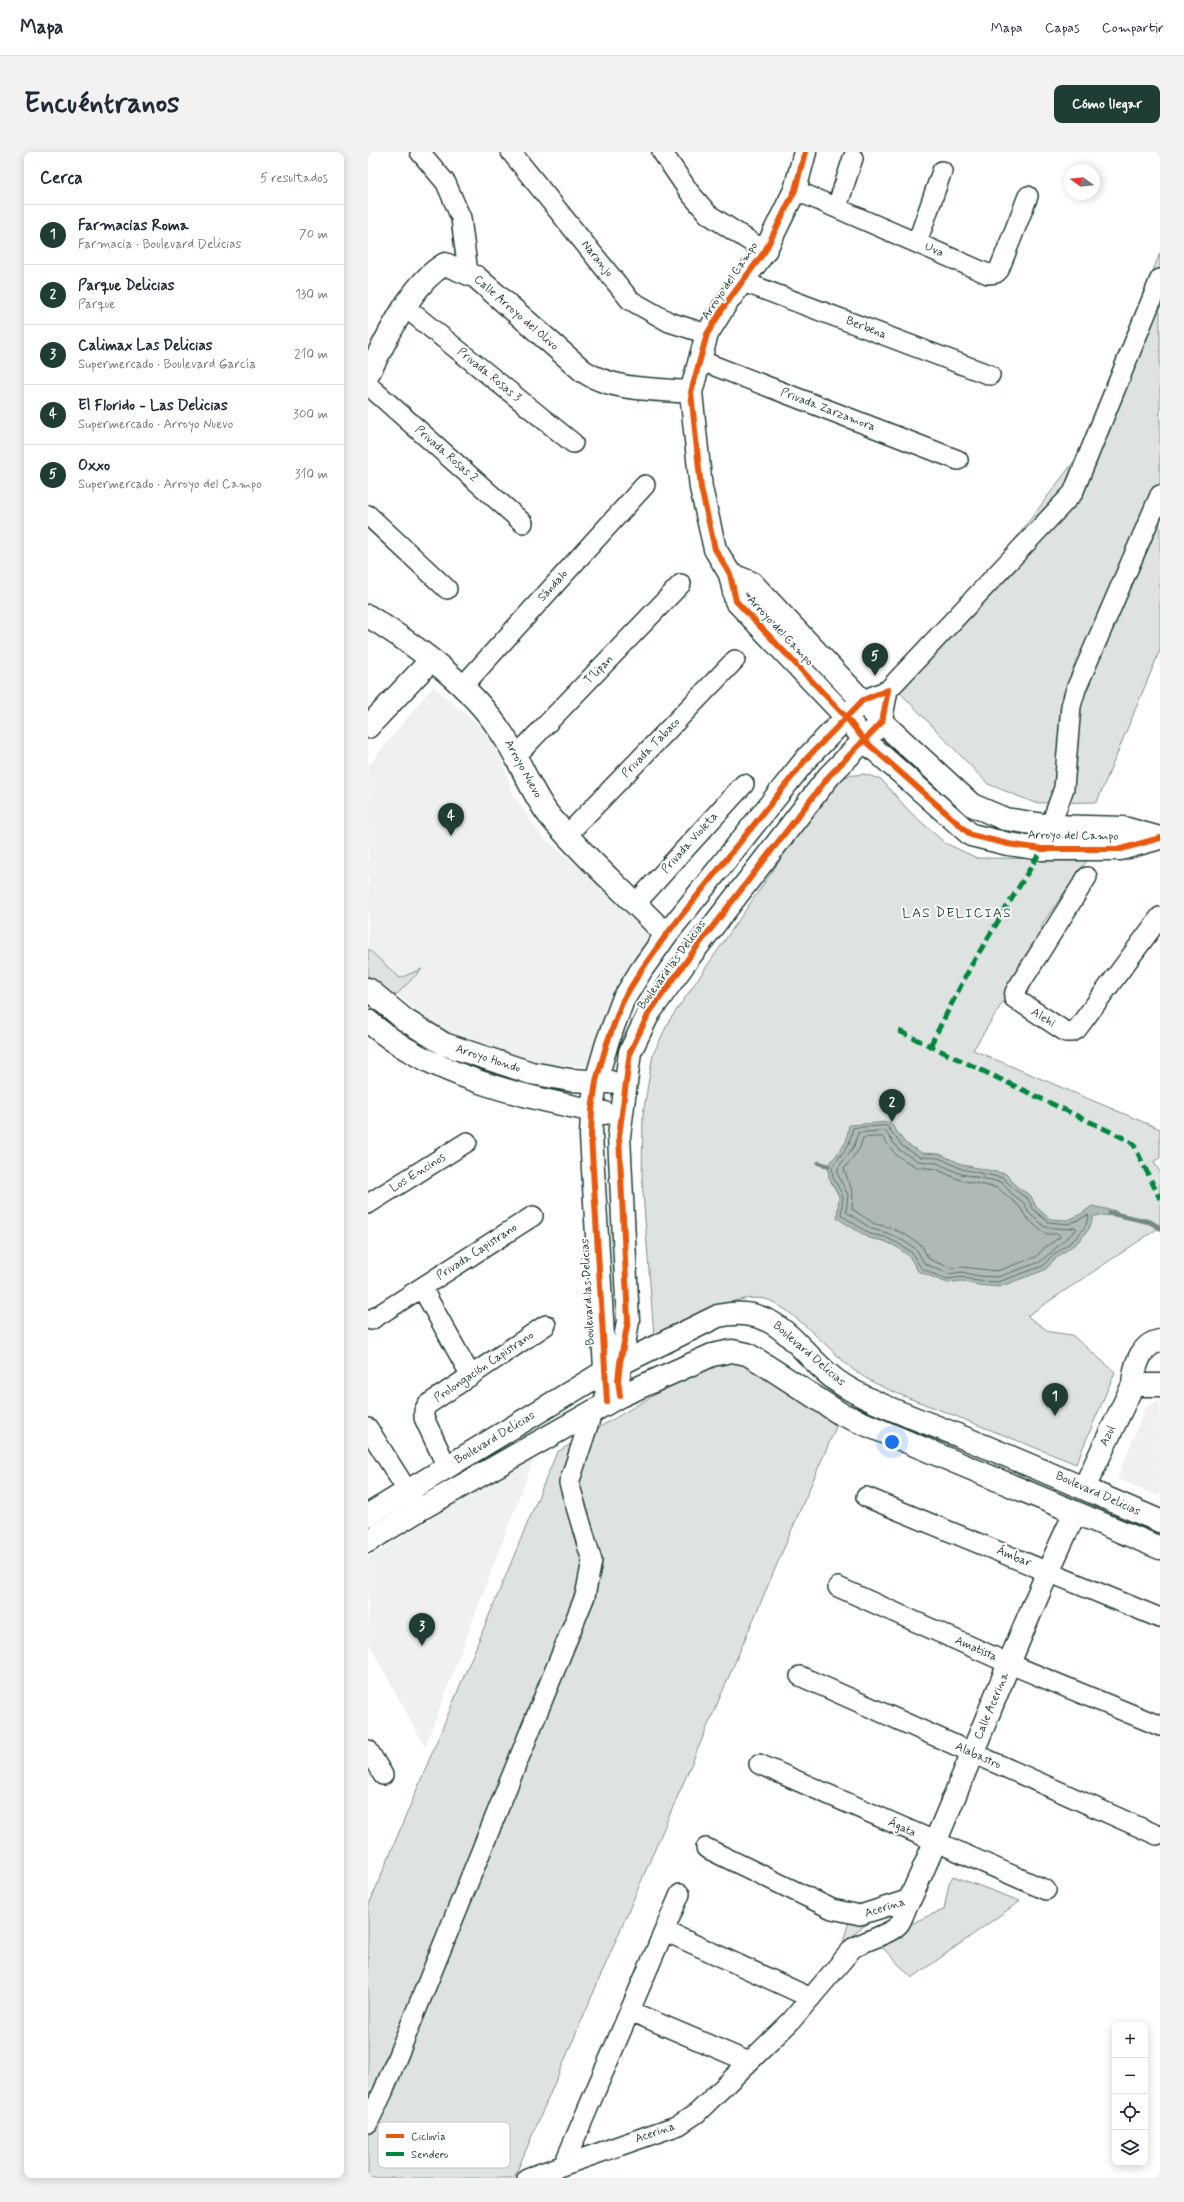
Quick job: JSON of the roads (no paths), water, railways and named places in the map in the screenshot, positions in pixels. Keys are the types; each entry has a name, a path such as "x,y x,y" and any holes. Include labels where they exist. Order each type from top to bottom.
{"street":[{"path":"420,152 446,183 461,218 468,273"},
{"name":"Naranjo","path":"511,152 630,300 669,322 707,334"},
{"path":"662,152 690,193 708,214 765,250"},
{"name":"Arroyo del Campo","path":"730,574 752,583 882,722 972,804 1005,819 1051,826 1124,828 1160,838 1121,849 1042,849 1008,844 971,835 865,741 846,717 736,600 730,574 715,549 701,488 692,392 699,360 707,334 742,281 765,250 795,190 805,152"},
{"path":"837,207 853,158"},
{"path":"917,242 942,171"},
{"name":"Uva","path":"795,190 988,274 996,273 1028,196"},
{"name":"Calle Arroyo del Olivo","path":"368,374 405,307 430,272 445,264 476,277 583,371 596,380 611,384 692,392"},
{"path":"863,700 888,690 1073,493 1160,280"},
{"name":"Berbena","path":"742,281 990,375"},
{"name":"Privada Rosas 3","path":"405,307 573,443"},
{"name":"Privada Zarzamora","path":"699,360 958,460"},
{"name":"Privada Rosas 2","path":"368,385 523,523"},
{"name":"Sándalo","path":"462,688 645,485"},
{"path":"1042,849 1064,788 1071,706 1076,689 1160,495"},
{"path":"368,514 448,589"},
{"name":"T´lipan","path":"516,756 681,584"},
{"name":"Arroyo Nuevo","path":"368,616 399,635 431,660 486,712 516,756 547,812 567,835 666,935"},
{"path":"368,727 431,660"},
{"name":"Privada Tabaco","path":"567,835 735,660"},
{"path":"882,722 888,690"},
{"name":"Boulevard las Delicias","path":"612,1368 591,1136 592,1110 596,1080 623,1000 666,935 807,758 863,700"},
{"name":"Boulevard las Delicias","path":"612,1368 628,1321 619,1136 630,1052 649,1013 829,776 882,722"},
{"name":"Privada Violeta","path":"636,903 744,784"},
{"name":"Alehi","path":"1087,877 1015,992 1014,998 1066,1032 1072,1032 1077,1029 1160,917"},
{"name":"Arroyo Hondo","path":"368,990 405,1020 444,1044 531,1073 570,1080 596,1080 625,1085"},
{"name":"Arroyo Hondo","path":"368,1021 410,1051 444,1069 485,1084 621,1116"},
{"name":"Los Encinos","path":"368,1204 467,1142"},
{"name":"Privada Capistrano","path":"371,1320 533,1216"},
{"path":"422,1288 471,1376"},
{"name":"Boulevard Delicias","path":"368,1514 612,1368 718,1316 732,1313 760,1316 773,1322 818,1365 845,1386 874,1401 1160,1521"},
{"name":"Prolongación Capistrano","path":"447,1467 424,1418 424,1411 427,1405 546,1325"},
{"name":"Azul","path":"1084,1488 1133,1385 1136,1366 1144,1350 1150,1345 1160,1341"},
{"name":"Boulevard Delicias","path":"368,1541 419,1510 606,1403 712,1355 732,1351 747,1354 781,1374 806,1393 841,1414 1160,1548"},
{"path":"368,2123 383,2092 586,1596 592,1561 569,1483 606,1403 612,1368"},
{"path":"1133,1385 1160,1385"},
{"path":"368,1428 408,1490 419,1510"},
{"name":"Ámbar","path":"866,1497 1048,1570 1160,1618"},
{"name":"Calle Acerina","path":"910,1899 936,1843 1048,1570 1076,1513"},
{"name":"Amatista","path":"838,1587 1010,1664 1160,1726"},
{"name":"Alabastro","path":"800,1676 972,1754 1157,1835"},
{"path":"368,1750 383,1775"},
{"name":"Ágata","path":"758,1764 1046,1890"},
{"name":"Acerina","path":"706,1848 832,1909 847,1914 860,1915 910,1899"},
{"path":"564,2164 680,1894"},
{"name":"Acerina","path":"527,2178 679,2125 697,2113 791,2021 853,1948 862,1942 895,1928 900,1923 910,1899"},
{"path":"665,1931 811,1998"},
{"path":"630,2011 749,2062"}],"water":[{"path":"890,1122 905,1143 922,1153 940,1154 963,1165 1006,1174 1017,1187 1031,1196 1036,1207 1050,1219 1068,1220 1081,1214 1092,1206 1116,1211 1115,1216 1094,1216 1089,1229 1079,1241 1054,1260 1045,1270 999,1287 977,1285 961,1281 948,1283 937,1279 918,1271 909,1256 897,1247 884,1241 869,1238 837,1218 839,1196 829,1178 828,1166 846,1142 849,1125"}],"waterway":[{"path":"405,1032 432,1049"},
{"path":"443,1055 487,1072 520,1080"},
{"path":"819,1163 828,1166"},
{"path":"1110,1213 1150,1222 1160,1228"}],"place":[{"name":"Oxxo","path":"875,676"},
{"name":"El Florido - Las Delicias","path":"451,836"},
{"name":"Parque Delicias","path":"892,1122"},
{"name":"Farmacias Roma","path":"1055,1416"},
{"name":"Calimax Las Delicias","path":"422,1646"}],"district":[{"name":"LAS DELICIAS","path":"957,913"}]}
